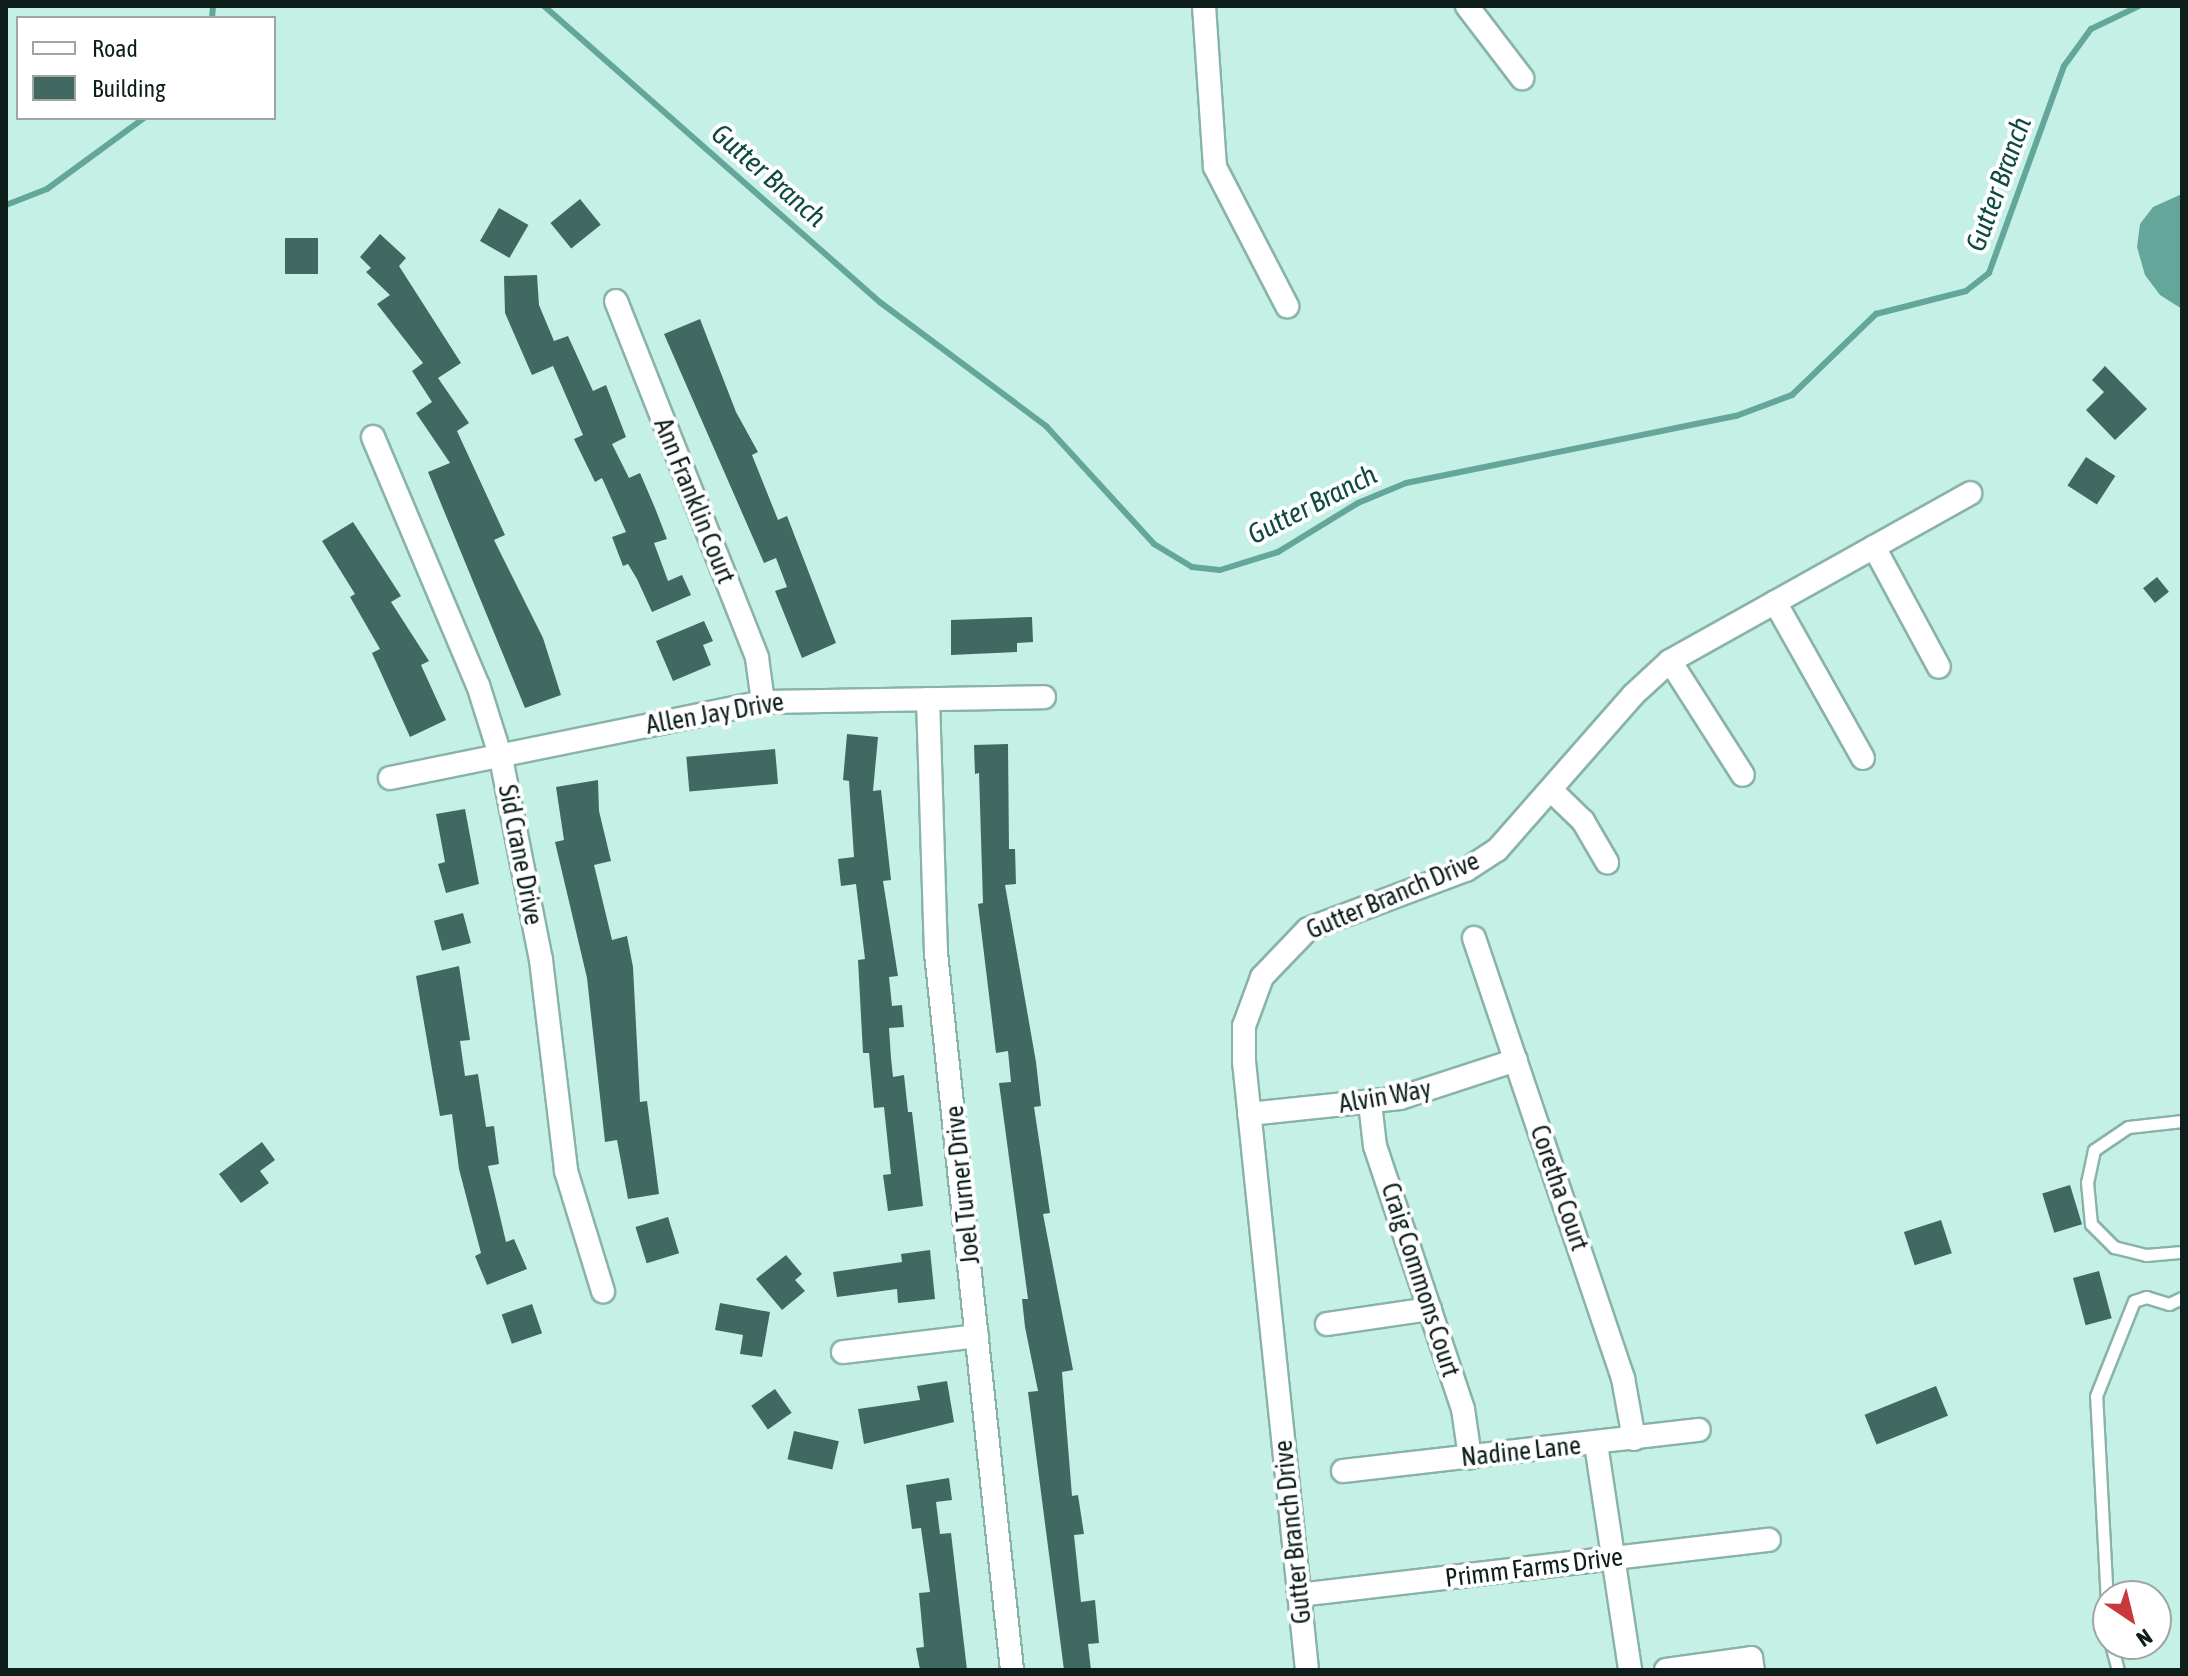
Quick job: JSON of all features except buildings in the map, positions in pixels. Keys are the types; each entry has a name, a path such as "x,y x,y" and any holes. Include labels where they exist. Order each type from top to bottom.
{"street":[{"path":"1204,6 1215,167 1287,306"},
{"path":"1467,6 1522,78"},
{"name":"Ann Franklin Court","path":"616,301 757,658 763,702"},
{"name":"Sid Crane Drive","path":"373,437 478,685 501,758 541,960 566,1171 603,1291"},
{"name":"Gutter Branch Drive","path":"1307,1670 1249,1114 1244,1026 1258,985 1283,949 1326,920 1482,861 1551,790 1633,695 1670,661 1970,493"},
{"path":"1874,547 1939,667"},
{"path":"1775,602 1863,758"},
{"path":"1670,661 1743,775"},
{"name":"Allen Jay Drive","path":"390,778 501,758 763,702 1044,697"},
{"name":"Joel Turner Drive","path":"928,699 935,938 1012,1670"},
{"path":"1551,790 1583,821 1607,862"},
{"name":"Coretha Court","path":"1474,938 1623,1378 1634,1439"},
{"name":"Alvin Way","path":"1249,1114 1370,1103 1429,1091 1516,1060"},
{"name":"Craig Commons Court","path":"1370,1103 1375,1146 1463,1409 1470,1457"},
{"path":"1327,1324 1430,1309"},
{"path":"843,1352 977,1336"},
{"name":"Nadine Lane","path":"1343,1471 1699,1430"},
{"path":"1596,1444 1630,1670"},
{"name":"Primm Farms Drive","path":"1299,1595 1769,1540"},
{"path":"1666,1670 1751,1658 1753,1670"}],"lane":[{"path":"2182,1121 2128,1127 2094,1150 2087,1182 2091,1224 2114,1247 2146,1255 2182,1252"},
{"path":"2106,1580 2096,1396 2134,1301 2146,1297 2169,1304 2182,1298"}],"shaded area":[{"path":"2182,194 2182,309 2160,295 2145,275 2137,247 2140,224 2153,207"}],"waterway":[{"name":"Gutter Branch","path":"212,16 213,6"},
{"name":"Gutter Branch","path":"544,6 881,303 1046,426 1154,544 1192,567 1220,570 1278,552 1358,503 1406,483 1736,416 1792,395 1876,314 1966,291 1989,273 2064,66 2091,29 2139,6"},
{"name":"Gutter Branch","path":"6,205 47,189 141,120"}]}
